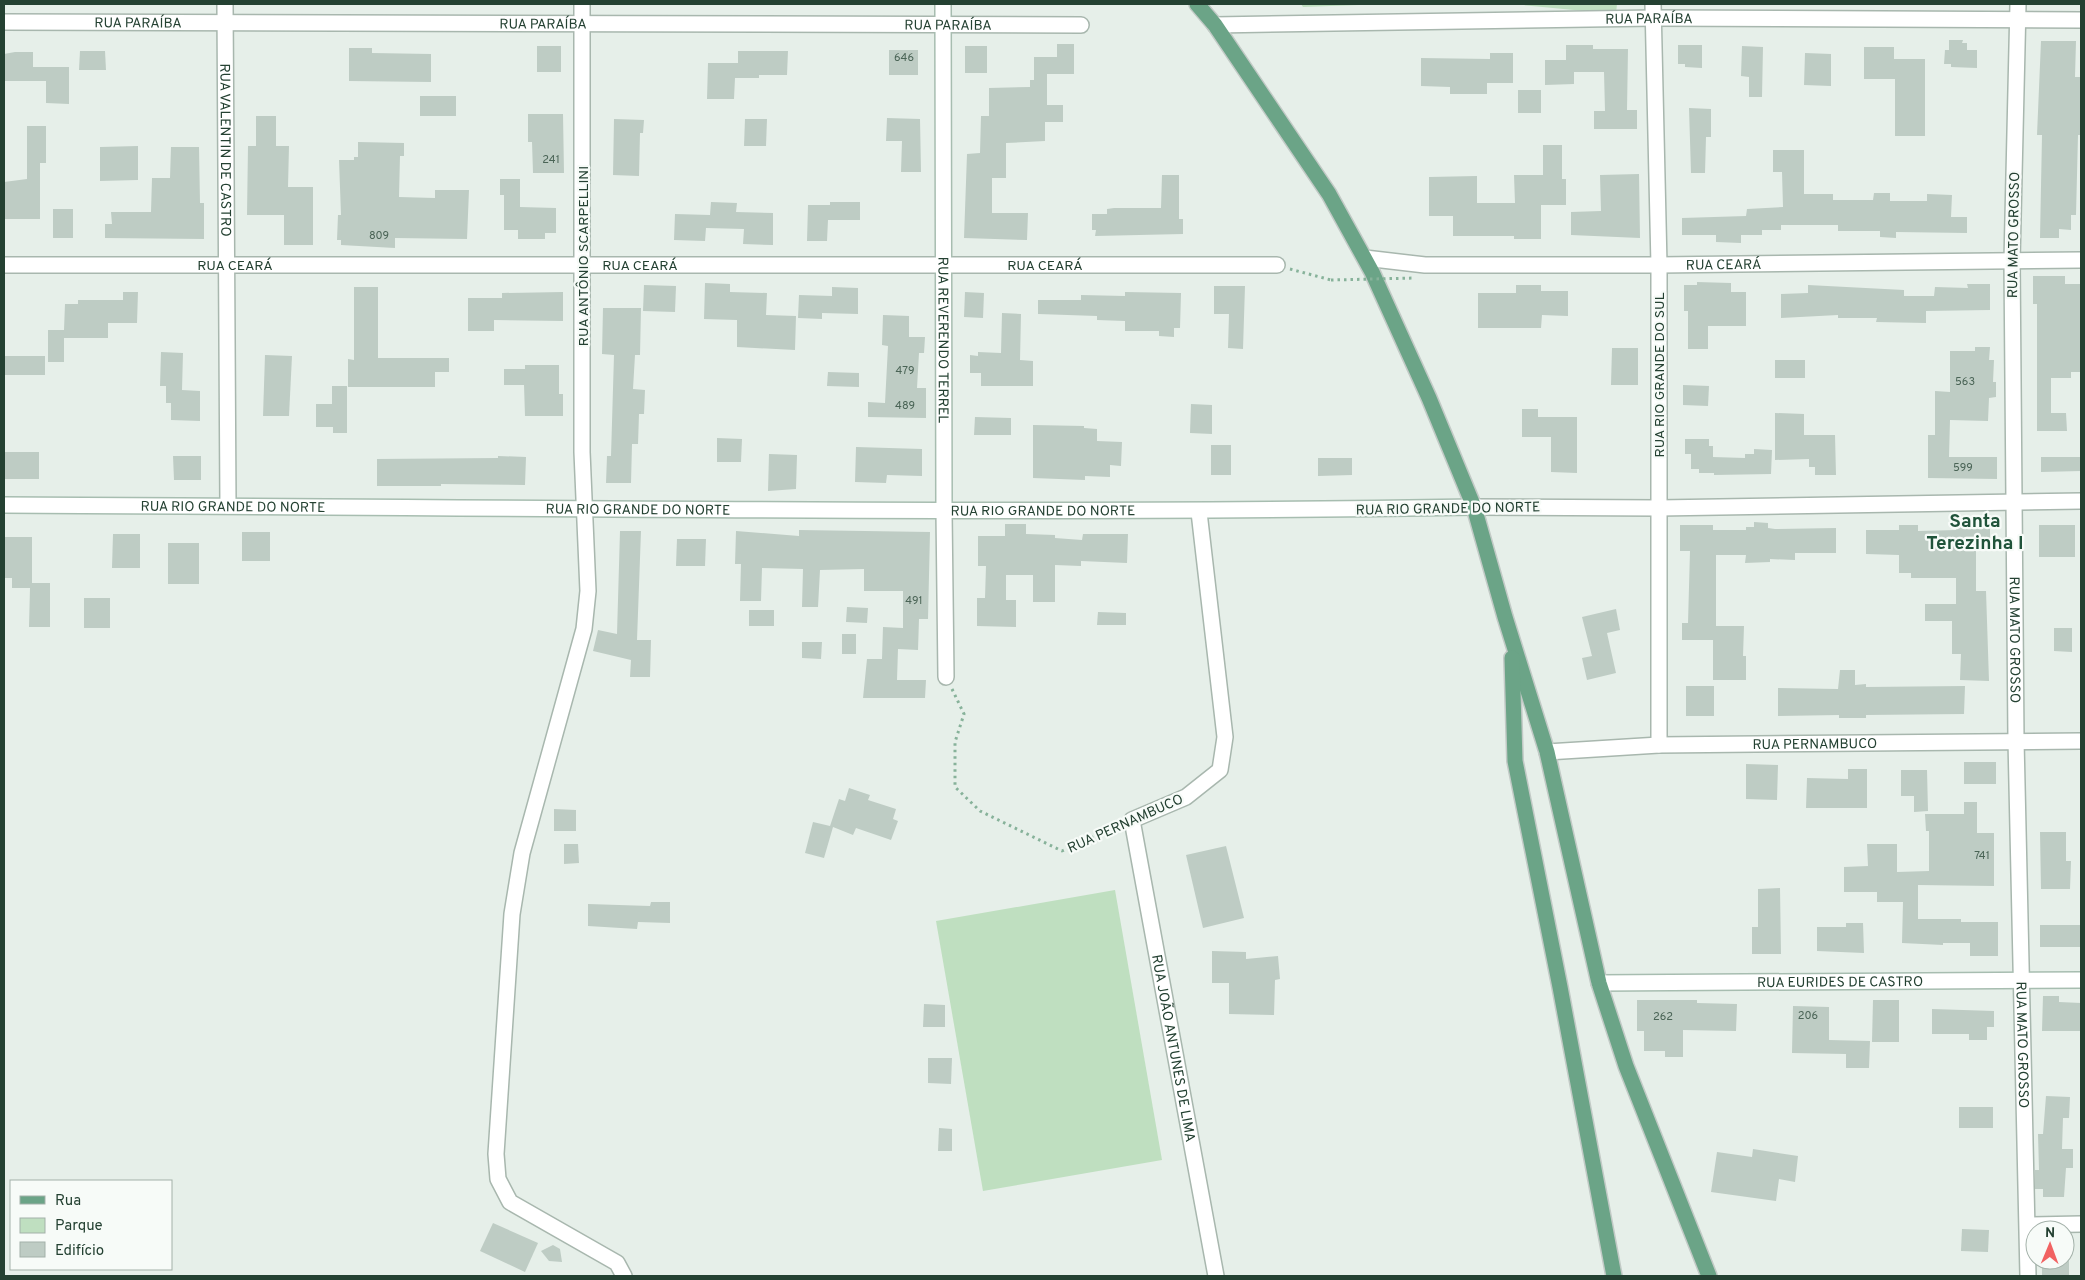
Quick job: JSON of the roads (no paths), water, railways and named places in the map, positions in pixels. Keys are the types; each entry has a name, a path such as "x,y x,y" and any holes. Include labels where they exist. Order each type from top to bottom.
{"main road":[{"path":"1197,4 1216,26 1329,194 1365,258 1429,398 1474,507 1511,639 1547,752 1599,983 1626,1066 1709,1276"},
{"path":"1511,639 1515,761 1560,987 1614,1276"}],"street":[{"name":"RUA VALENTIN DE CASTRO","path":"225,4 228,506"},
{"name":"RUA ANTÔNIO SCARPELLINI","path":"582,4 582,452 588,591 584,629 522,853 512,914 496,1154 498,1179 510,1202 617,1262 624,1276"},
{"name":"RUA REVERENDO TERREL","path":"943,4 946,677"},
{"name":"RUA MATO GROSSO","path":"2018,4 2012,261 2016,740 2028,1220"},
{"name":"RUA PARAÍBA","path":"1216,26 1654,11 2081,20"},
{"name":"RUA RIO GRANDE DO SUL","path":"1654,11 1659,265 1659,746"},
{"name":"RUA PARAÍBA","path":"4,22 1081,25"},
{"name":"RUA CEARÁ","path":"1365,258 1425,265 1659,265 2081,260"},
{"name":"RUA CEARÁ","path":"4,265 1277,266"},
{"name":"RUA RIO GRANDE DO NORTE","path":"4,505 1198,512 1474,507 1660,508 2081,501"},
{"name":"RUA PERNAMBUCO","path":"1132,820 1186,796 1220,770 1225,737 1198,512"},
{"name":"RUA PERNAMBUCO","path":"1547,752 1659,746 2016,740 2081,741"},
{"name":"RUA JOÃO ANTUNES DE LIMA","path":"1132,820 1216,1276"},
{"name":"RUA EURIDES DE CASTRO","path":"1599,983 2081,980"}],"district":[{"name":"Santa Terezinha I","path":"1975,531"}]}
